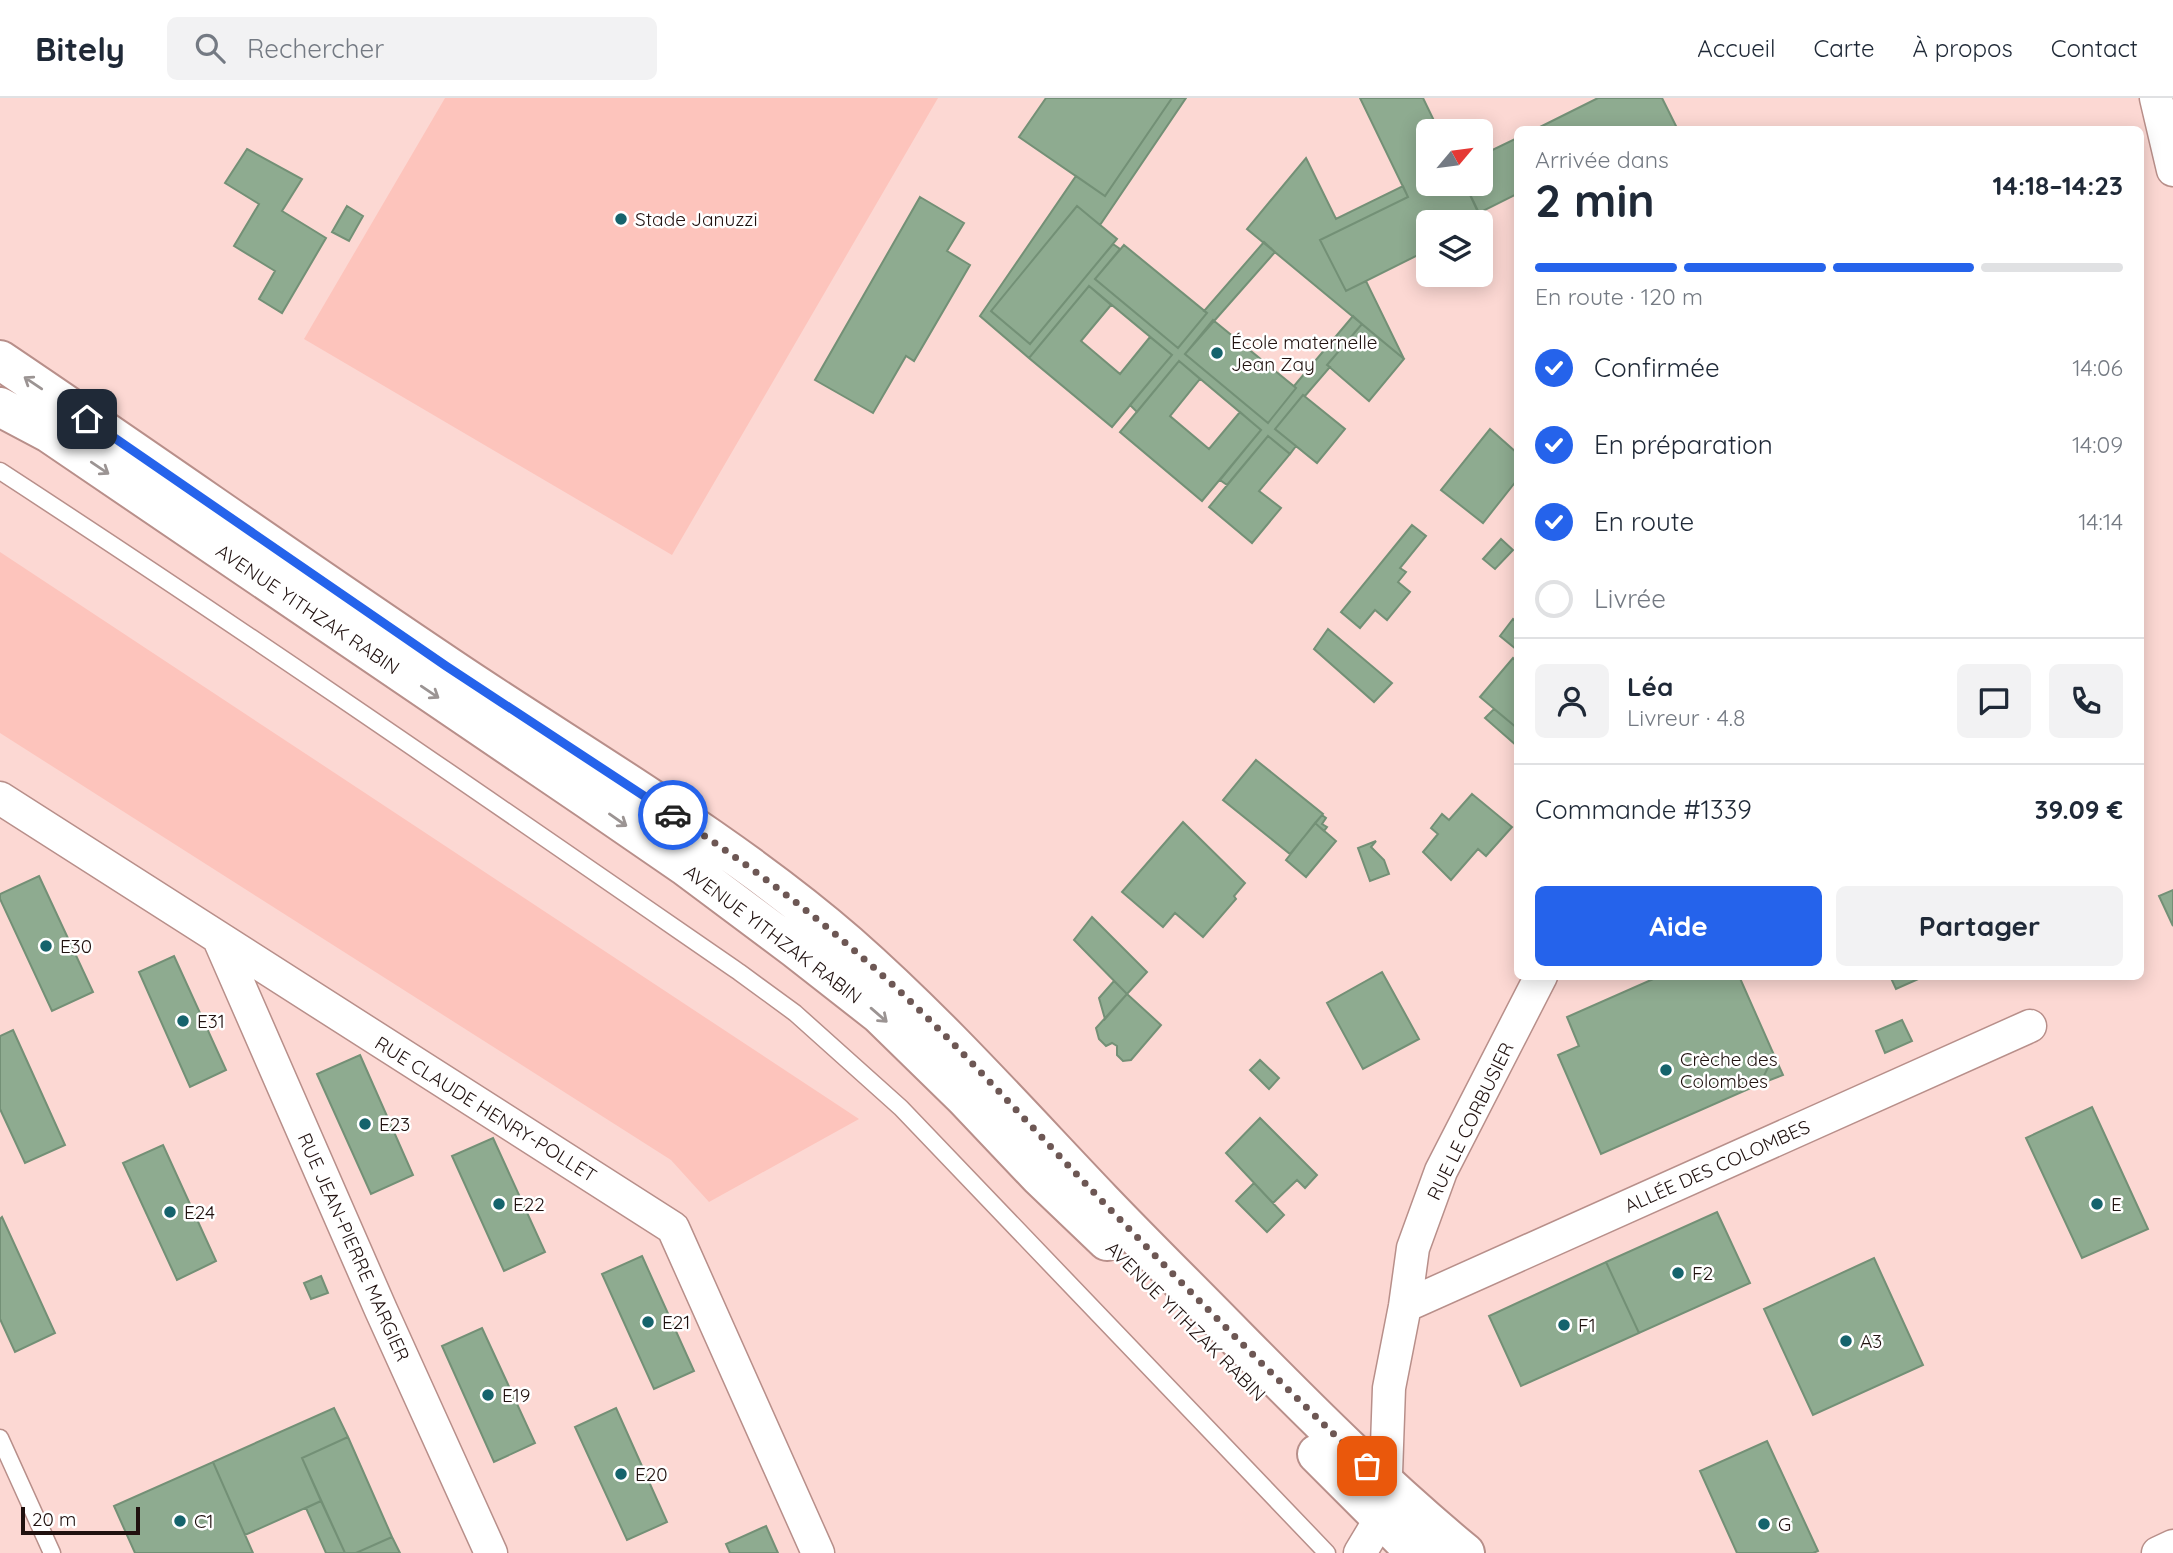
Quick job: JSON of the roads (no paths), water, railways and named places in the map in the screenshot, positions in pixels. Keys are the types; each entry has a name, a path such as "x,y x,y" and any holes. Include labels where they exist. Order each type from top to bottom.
{"main road":[{"name":"AVENUE YITHZAK RABIN","path":"0,360 446,666 704,835 845,942 968,1059 1104,1203 1309,1411 1384,1502 1416,1553"},
{"name":"AVENUE YITHZAK RABIN","path":"0,407 49,433 685,866 879,1014 965,1098 1038,1176 1384,1502 1465,1553"}],"street":[{"path":"2156,98 2163,152"},
{"name":"RUE CLAUDE HENRY-POLLET","path":"0,798 673,1228 818,1553"},
{"name":"RUE JEAN-PIERRE MARGIER","path":"219,939 386,1322 491,1553"},
{"name":"RUE LE CORBUSIER","path":"1384,1502 1388,1388 1405,1306 1413,1248 1441,1171 1539,980"},
{"name":"ALLÉE DES COLOMBES","path":"1405,1306 2030,1026"},
{"path":"1360,1553 1384,1502"},
{"path":"2158,1553 2173,1546"}],"lane":[{"path":"0,471 134,557 345,700 795,1013 901,1108 1327,1553"},
{"path":"0,1438 52,1553"}],"place":[{"name":"Stade Januzzi","path":"621,219"},
{"name":"École maternelle Jean Zay","path":"1217,353"},
{"name":"E30","path":"46,946"},
{"name":"E31","path":"183,1021"},
{"name":"Crèche des Colombes","path":"1666,1070"},
{"name":"E23","path":"365,1124"},
{"name":"E22","path":"499,1204"},
{"name":"E","path":"2097,1204"},
{"name":"E24","path":"170,1212"},
{"name":"F2","path":"1678,1273"},
{"name":"E21","path":"648,1322"},
{"name":"F1","path":"1564,1325"},
{"name":"A3","path":"1846,1341"},
{"name":"E19","path":"488,1395"},
{"name":"E20","path":"621,1474"},
{"name":"C1","path":"180,1521"},
{"name":"G","path":"1764,1524"}]}
